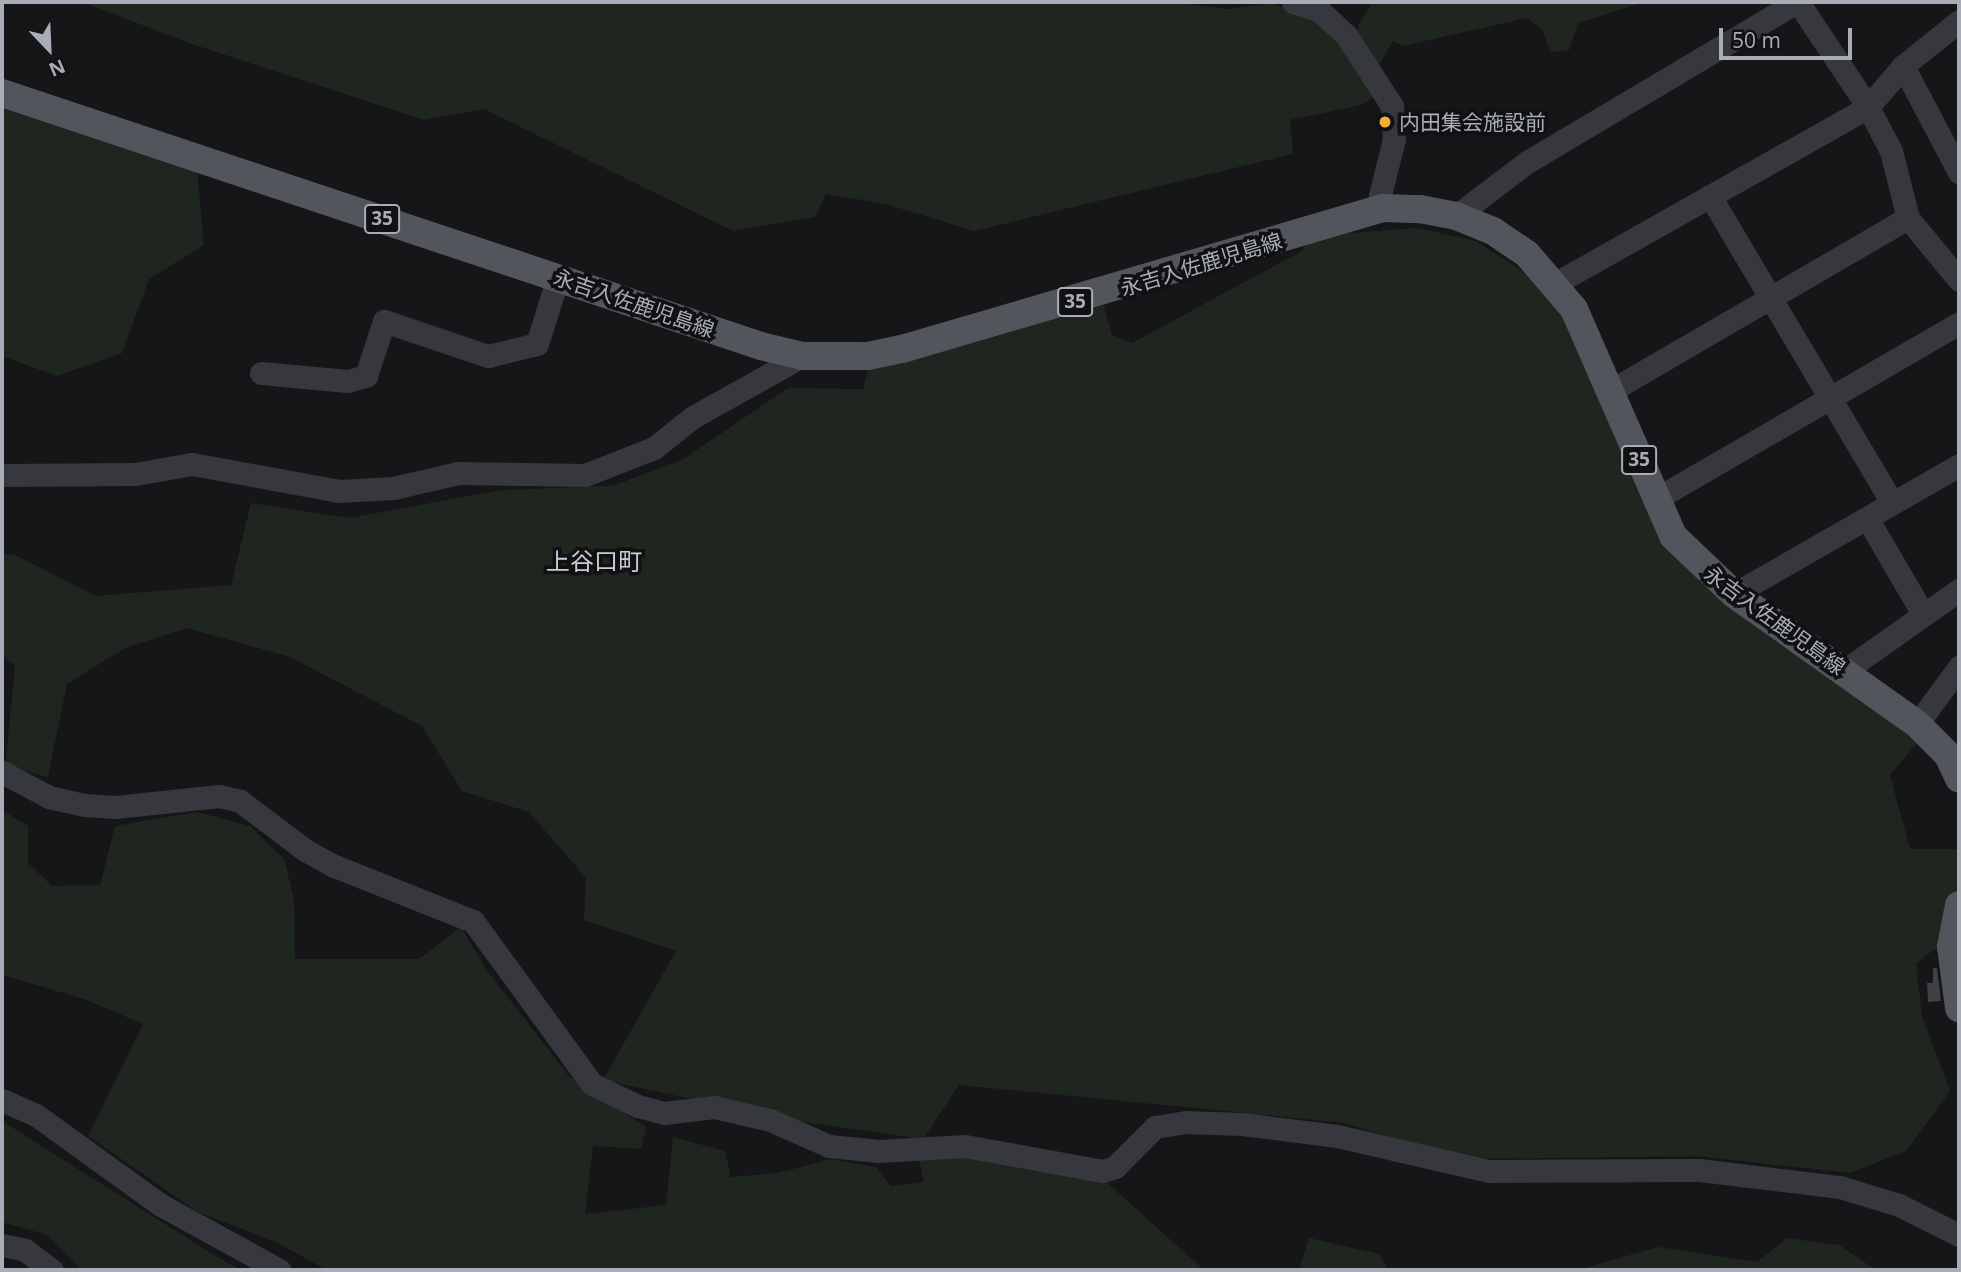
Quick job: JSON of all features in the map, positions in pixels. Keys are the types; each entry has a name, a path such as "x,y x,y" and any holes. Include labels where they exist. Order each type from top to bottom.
{"main road":[{"name":"永吉入佐鹿児島線","path":"2,93 802,356 868,356 902,349 1383,208 1420,209 1456,216 1493,231 1527,254 1556,283 1574,309 1612,390 1654,500 1673,536 1734,594 1917,724 1948,755 1959,779"},
{"path":"1959,905 1951,947 1959,1008"}],"street":[{"path":"1293,2 1320,11 1346,35 1392,106 1394,139 1380,195 1383,208"},
{"path":"1456,216 1527,162 1798,2 1868,107 1891,151 1908,218 1959,280"},
{"path":"1556,283 1868,107 1903,66 1959,21"},
{"path":"1903,66 1959,172"},
{"path":"1710,196 1768,300 1892,503"},
{"path":"1612,390 1908,218"},
{"path":"261,373 348,381 366,376 384,321 488,356 537,344 558,277"},
{"path":"1654,500 1959,323"},
{"path":"2,475 135,474 192,464 339,491 393,488 458,473 584,475 654,448 693,417 802,356"},
{"path":"1734,594 1959,465"},
{"path":"1867,518 1923,614"},
{"path":"1844,671 1959,590"},
{"path":"1917,724 1959,667"},
{"path":"2,772 49,797 85,805 115,807 219,796 240,801 305,850 332,865 473,921 592,1084 664,1113 714,1107 770,1120 829,1146 879,1152 965,1146 1102,1171 1115,1167 1155,1127 1186,1122 1242,1124 1337,1136 1489,1171 1699,1170 1828,1185 1899,1205 1959,1235"},
{"path":"2,1100 36,1115 161,1205 279,1270"},
{"path":"2,1245 25,1250 52,1270"}],"shaded area":[{"path":"83,2 1170,2 1227,9 1272,3 1317,19 1340,39 1377,96 1360,105 1290,120 1293,154 974,231 886,204 826,194 815,217 733,231 484,109 424,120 186,42"},
{"path":"1364,2 1645,2 1578,23 1569,50 1550,52 1543,31 1527,18 1403,46 1393,41 1378,67 1355,40 1359,23 1371,6"},
{"path":"2,102 197,169 204,245 149,279 122,353 57,376 2,356"},
{"path":"1417,228 1476,241 1531,277 1566,317 1662,538 1917,743 1890,775 1910,849 1959,849 1959,884 1953,936 1916,963 1922,1016 1950,1091 1906,1151 1850,1173 1698,1156 1457,1159 1345,1123 959,1085 923,1139 789,1120 603,1080 676,951 584,920 586,878 529,812 462,791 422,726 290,657 187,628 125,648 67,684 48,777 5,766 15,666 2,655 2,554 15,555 96,596 231,585 251,503 349,518 501,490 612,486 682,460 788,388 863,389 868,368 1103,304 1112,335 1132,343 1302,251 1309,236"},
{"path":"2,810 28,826 28,863 52,886 100,885 115,826 197,812 250,826 284,859 294,899 295,959 419,959 461,927 486,969 569,1076 646,1127 641,1149 593,1146 585,1214 666,1205 673,1137 725,1151 731,1177 778,1173 831,1159 876,1167 891,1186 924,1182 918,1155 974,1153 1104,1180 1204,1270 327,1270 276,1242 198,1212 88,1136 143,1024 84,999 2,975"},
{"path":"2,1121 241,1270 82,1270 47,1235 2,1222"},
{"path":"1309,1238 1379,1254 1389,1270 1299,1270"},
{"path":"1787,1238 1839,1245 1876,1270 1578,1270 1658,1247 1757,1262"}],"building":[{"path":"1933,968 1937,968 1941,1001 1928,1002 1927,983 1933,983"}],"place":[{"name":"内田集会施設前","path":"1385,122"}],"district":[{"name":"上谷口町","path":"594,561"}]}
